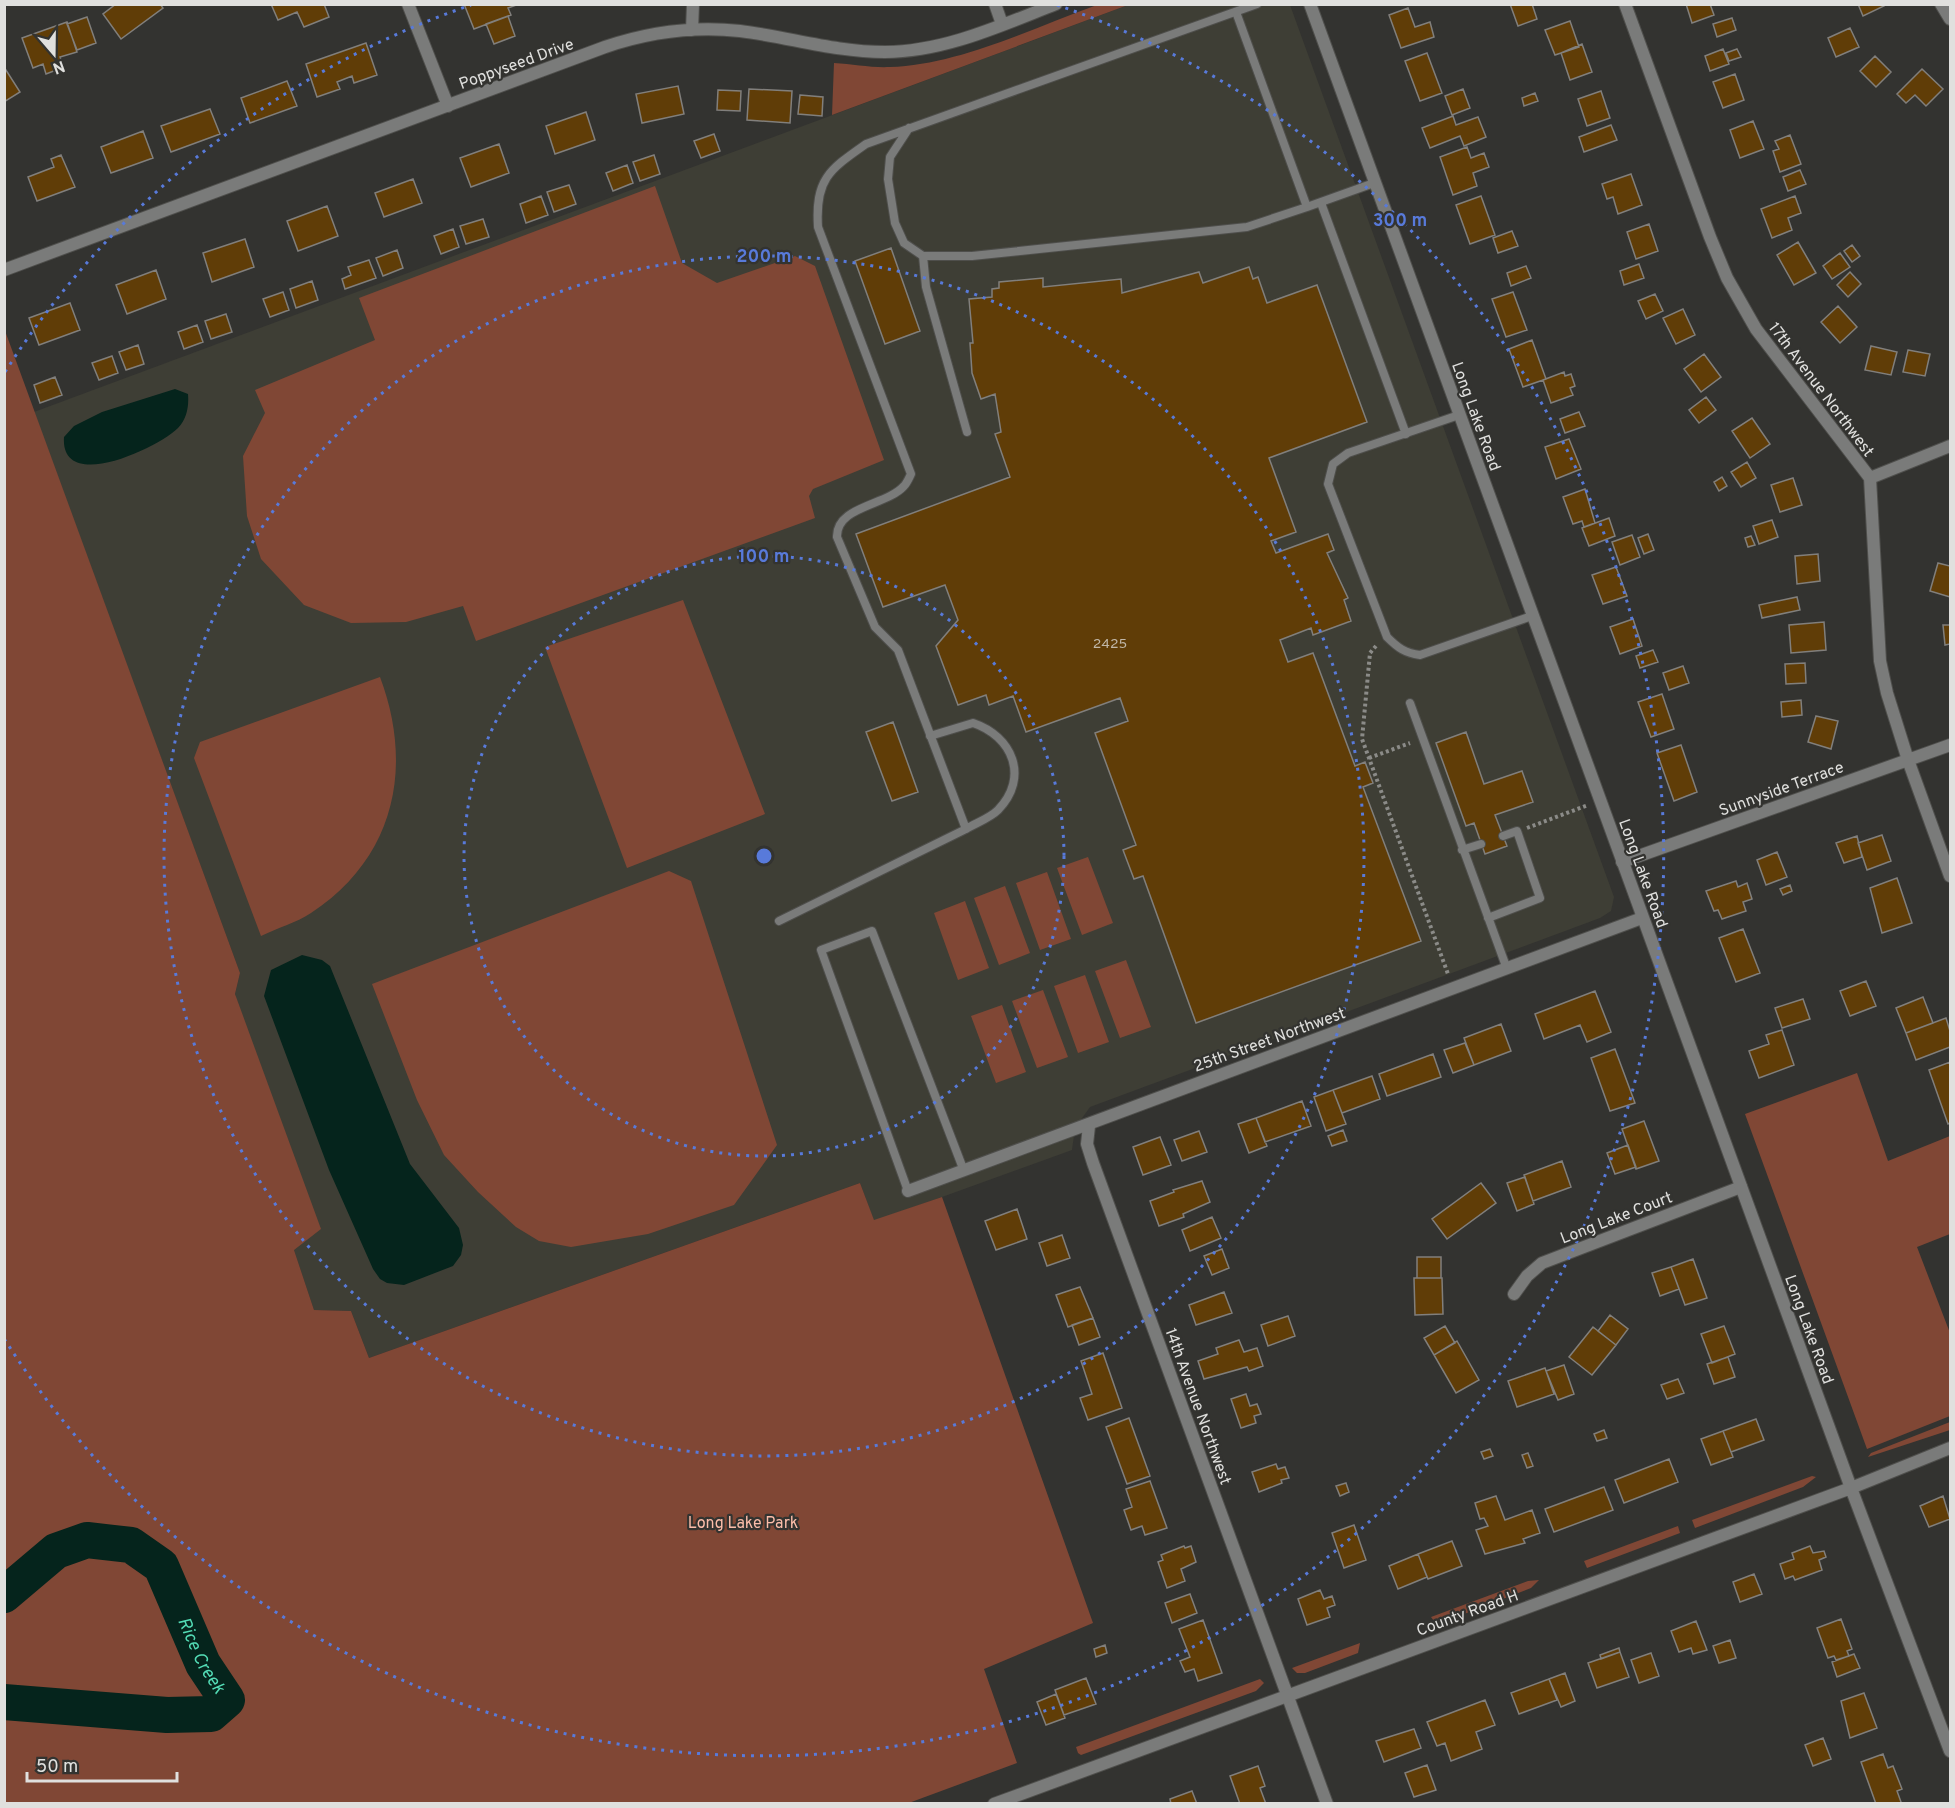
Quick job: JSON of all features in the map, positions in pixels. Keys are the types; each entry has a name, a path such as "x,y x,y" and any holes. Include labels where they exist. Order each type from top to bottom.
{"street":[{"path":"408,4 448,106"},
{"path":"692,30 693,4"},
{"path":"995,4 1002,24"},
{"name":"Poppyseed Drive","path":"4,270 623,41 653,33 692,30 741,32 833,49 886,52 928,47 1056,4"},
{"name":"Long Lake Road","path":"1310,4 1642,918 1950,1751"},
{"name":"17th Avenue Northwest","path":"1625,4 1727,278 1756,328 1870,478 1880,661 1887,693 1908,760 1950,876"},
{"path":"1941,4 1950,19"},
{"path":"1870,478 1950,446"},
{"name":"Sunnyside Terrace","path":"1622,862 1950,744"},
{"name":"25th Street Northwest","path":"908,1191 1089,1126 1105,1116 1642,918"},
{"name":"14th Avenue Northwest","path":"1089,1126 1087,1144 1093,1163 1328,1803"},
{"name":"Long Lake Court","path":"1514,1294 1527,1276 1542,1263 1741,1187"},
{"name":"County Road H","path":"1001,1802 1851,1488 1950,1448"}],"lane":[{"path":"966,829 898,650 875,627 837,537 839,524 845,518 889,497 903,487 911,474 818,227 817,208 820,190 833,167 866,144 1257,4"},
{"path":"1236,12 1307,207"},
{"path":"909,128 890,157 888,179 895,223 904,243 923,256 972,256 1247,227 1374,183"},
{"path":"1321,203 1406,434"},
{"path":"923,256 926,287 967,432"},
{"path":"1460,415 1348,453 1333,464 1328,484 1386,633 1398,648 1408,654 1420,655 1532,616"},
{"path":"1410,704 1507,969"},
{"path":"779,921 966,829 996,812 1008,798 1014,783 1015,767 996,734 973,723 930,736"},
{"path":"1488,918 1540,898 1517,831 1503,836"},
{"path":"1462,850 1481,844"},
{"path":"908,1191 821,950 872,931 964,1171"}],"path":[{"path":"1386,633 1371,653 1362,739 1453,989"},
{"path":"1369,758 1422,738"},
{"path":"1517,831 1600,800"}],"shaded area":[{"path":"1128,5 1290,5 1614,897 1611,911 1600,918 1090,1107 1075,1128 1072,1150 942,1197 874,1221 860,1183 369,1358 351,1311 314,1310 294,1250 235,994 240,973 34,412"},
{"path":"175,389 188,394 188,408 185,416 178,428 151,446 132,455 93,464 77,462 67,454 64,437 74,426 102,412"},
{"path":"302,955 322,960 330,966 410,1164 459,1228 463,1245 461,1255 453,1266 404,1285 387,1283 380,1279 373,1269 329,1170 264,996 271,970"}],"green space":[{"path":"1097,5 1128,5 832,115 834,63 890,67 942,60 995,44"},
{"path":"655,186 682,263 717,283 795,256 815,266 884,460 813,489 809,496 815,518 476,641 463,606 406,622 351,623 304,605 261,559 247,516 243,456 265,413 255,390 375,340 359,298"},
{"name":"Long Lake Park","path":"4,328 240,973 235,994 321,1229 294,1250 314,1310 351,1311 369,1358 860,1183 874,1220 942,1197 1093,1623 984,1669 1017,1763 906,1804 5,1803"},
{"path":"683,600 765,814 627,868 545,647"},
{"path":"380,677 390,711 395,744 395,777 390,808 379,838 362,866 339,891 305,917 261,936 194,758 200,742"},
{"path":"1088,857 1113,923 1082,935 1057,868"},
{"path":"669,871 691,881 777,1145 734,1205 648,1234 571,1247 539,1241 516,1227 478,1192 444,1155 417,1100 372,984"},
{"path":"1047,872 1071,939 1040,950 1016,883"},
{"path":"1005,886 1030,953 999,965 974,898"},
{"path":"965,901 989,968 958,980 934,913"},
{"path":"1126,960 1151,1027 1120,1038 1095,971"},
{"path":"1085,975 1109,1042 1078,1053 1054,986"},
{"path":"1043,990 1068,1057 1037,1068 1012,1001"},
{"path":"1002,1005 1026,1072 996,1083 971,1016"},
{"path":"1857,1073 1888,1161 1950,1136 1950,1234 1917,1247 1950,1333 1950,1416 1867,1449 1745,1114"},
{"path":"1950,1422 1950,1430 1868,1457 1871,1453"},
{"path":"1812,1476 1816,1477 1803,1487 1695,1528 1692,1520"},
{"path":"1678,1526 1680,1533 1587,1568 1584,1561"},
{"path":"1539,1580 1531,1588 1441,1623 1434,1621 1431,1617 1528,1581"},
{"path":"1360,1643 1358,1653 1305,1673 1297,1673 1292,1668"},
{"path":"1260,1679 1264,1683 1256,1691 1081,1755 1078,1753 1076,1747"}],"building":[{"path":"116,4 160,4 163,8 121,39 103,14"},
{"path":"271,4 324,4 329,17 304,27 297,12 278,20"},
{"path":"464,4 519,4 508,8 511,15 474,29"},
{"path":"1510,4 1532,4 1537,19 1518,26"},
{"path":"1686,4 1710,4 1714,15 1692,23"},
{"path":"1858,4 1883,4 1884,6 1863,16"},
{"path":"1408,8 1415,27 1430,22 1434,37 1401,48 1389,15"},
{"path":"508,16 515,36 494,44 486,24"},
{"path":"87,17 96,43 77,50 67,24"},
{"path":"1732,18 1736,30 1717,37 1713,24"},
{"path":"1570,21 1579,47 1555,55 1545,30"},
{"path":"67,22 77,52 60,57 64,67 46,74 43,64 33,68 22,38"},
{"path":"1850,28 1859,47 1836,57 1828,38"},
{"path":"366,43 377,75 354,83 352,76 337,82 340,89 317,97 306,64"},
{"path":"1582,44 1592,72 1570,80 1561,53"},
{"path":"1723,49 1729,64 1710,71 1705,56"},
{"path":"1737,49 1741,57 1729,61 1726,53"},
{"path":"1427,53 1442,93 1420,101 1405,61"},
{"path":"1875,56 1891,72 1876,87 1860,71"},
{"path":"4,67 20,92 4,102"},
{"path":"1922,69 1943,89 1926,106 1915,95 1906,103 1897,94"},
{"path":"1735,74 1744,100 1723,108 1713,82"},
{"path":"287,81 297,106 250,123 241,98"},
{"path":"678,86 684,114 642,123 636,94"},
{"path":"749,89 792,91 790,123 747,120"},
{"path":"1463,89 1470,108 1452,115 1445,96"},
{"path":"718,90 741,91 740,111 717,110"},
{"path":"1601,91 1610,118 1587,126 1578,99"},
{"path":"1535,93 1538,101 1524,106 1522,98"},
{"path":"800,95 823,97 822,116 798,114"},
{"path":"210,109 220,134 171,152 161,126"},
{"path":"586,112 595,140 555,154 546,126"},
{"path":"1453,116 1456,125 1478,117 1486,137 1464,146 1460,136 1430,148 1422,128"},
{"path":"1753,121 1764,149 1740,158 1730,130"},
{"path":"1611,125 1617,140 1584,152 1579,137"},
{"path":"143,131 153,158 111,173 101,147"},
{"path":"714,134 720,151 701,158 694,141"},
{"path":"1790,135 1801,164 1780,172 1773,151 1779,149 1775,141"},
{"path":"499,144 509,173 471,187 460,158"},
{"path":"1467,147 1471,158 1484,153 1489,167 1473,173 1477,186 1453,195 1440,157"},
{"path":"61,155 75,187 37,201 28,177 54,167 51,159"},
{"path":"654,155 660,174 640,181 633,162"},
{"path":"627,165 633,183 613,191 606,173"},
{"path":"1800,170 1806,184 1788,191 1783,177"},
{"path":"1631,174 1642,205 1618,214 1613,197 1607,199 1602,184"},
{"path":"413,179 422,203 384,217 375,193"},
{"path":"569,185 576,204 554,212 547,192"},
{"path":"541,196 548,215 526,223 520,204"},
{"path":"1481,196 1495,235 1470,244 1456,205"},
{"path":"1795,196 1801,213 1788,218 1792,230 1772,238 1761,209"},
{"path":"327,206 338,236 298,251 287,221"},
{"path":"483,219 489,237 466,244 460,226"},
{"path":"1649,224 1658,251 1636,259 1627,232"},
{"path":"453,229 459,247 441,254 434,236"},
{"path":"1512,231 1518,246 1498,253 1493,238"},
{"path":"245,239 254,267 212,282 203,253"},
{"path":"1798,242 1816,273 1794,285 1777,255"},
{"path":"1852,245 1860,256 1852,262 1844,251"},
{"path":"891,248 920,331 885,344 855,261"},
{"path":"397,250 403,268 383,276 376,258"},
{"path":"1840,253 1850,267 1832,279 1823,266"},
{"path":"369,260 376,278 345,289 342,279 351,275 348,267"},
{"path":"1639,264 1644,278 1624,285 1620,271"},
{"path":"1526,266 1531,278 1511,286 1507,273"},
{"path":"1249,267 1253,279 1258,277 1267,303 1317,285 1367,422 1269,458 1296,532 1271,541 1276,553 1328,534 1334,550 1327,553 1348,598 1344,600 1351,621 1313,635 1311,628 1280,640 1288,662 1313,653 1355,766 1365,762 1373,783 1363,787 1421,941 1196,1023 1143,876 1134,879 1123,850 1136,845 1095,733 1128,721 1120,698 1026,732 1013,696 989,705 986,695 958,705 936,646 958,620 945,585 883,607 856,534 1010,477 995,434 1001,432 995,394 981,399 972,373 970,343 973,343 969,299 992,297 992,289 999,288 999,282 1043,278 1043,287 1121,279 1122,293 1199,272 1203,283"},
{"path":"156,270 166,299 127,314 116,285"},
{"path":"1850,272 1861,284 1848,297 1837,285"},
{"path":"312,281 318,300 296,308 290,289"},
{"path":"283,292 289,310 270,317 263,299"},
{"path":"1513,292 1527,330 1506,337 1492,299"},
{"path":"1655,294 1663,311 1646,319 1638,301"},
{"path":"70,303 80,330 39,345 29,318"},
{"path":"1838,306 1857,327 1840,343 1821,322"},
{"path":"1683,309 1695,335 1676,344 1663,318"},
{"path":"226,314 232,332 211,339 205,321"},
{"path":"197,325 203,342 184,349 178,332"},
{"path":"1532,340 1546,379 1523,387 1509,349"},
{"path":"138,345 144,364 126,370 119,352"},
{"path":"1871,346 1897,352 1891,375 1865,370"},
{"path":"1908,350 1930,354 1925,376 1903,372"},
{"path":"1704,354 1721,377 1701,392 1684,369"},
{"path":"112,356 118,373 99,380 92,363"},
{"path":"1564,372 1565,376 1571,374 1575,386 1570,388 1573,395 1551,403 1543,380"},
{"path":"55,377 62,395 40,403 34,385"},
{"path":"1706,397 1716,410 1699,423 1689,410"},
{"path":"1579,412 1585,426 1565,433 1560,419"},
{"path":"1752,418 1770,444 1750,458 1732,431"},
{"path":"1569,439 1581,469 1556,479 1545,447"},
{"path":"1747,462 1756,478 1741,487 1731,472"},
{"path":"1722,477 1727,486 1719,491 1714,482"},
{"path":"1793,478 1802,505 1780,512 1771,485"},
{"path":"1585,489 1595,523 1584,527 1582,521 1573,524 1563,497"},
{"path":"1609,518 1615,536 1589,546 1582,528"},
{"path":"1772,520 1778,537 1759,544 1753,526"},
{"path":"1648,534 1654,550 1644,554 1638,538"},
{"path":"1632,535 1640,557 1620,565 1612,542"},
{"path":"1751,536 1755,545 1748,547 1745,538"},
{"path":"1818,554 1820,581 1797,584 1795,556"},
{"path":"1938,563 1950,566 1950,597 1930,591"},
{"path":"1616,567 1627,596 1603,604 1592,575"},
{"path":"1797,597 1800,610 1762,618 1759,605"},
{"path":"1633,619 1642,646 1620,654 1610,627"},
{"path":"1824,622 1826,650 1791,653 1789,625"},
{"path":"1943,625 1950,625 1950,644 1945,645"},
{"path":"1653,650 1658,662 1640,668 1636,656"},
{"path":"1805,663 1806,683 1786,684 1785,664"},
{"path":"1683,666 1689,683 1669,690 1663,673"},
{"path":"1662,694 1674,729 1651,737 1638,702"},
{"path":"1801,700 1802,715 1782,717 1781,702"},
{"path":"1816,716 1838,721 1831,749 1808,742"},
{"path":"893,722 918,792 892,801 866,732"},
{"path":"1466,732 1484,784 1522,771 1533,802 1495,815 1507,846 1485,854 1474,823 1466,826 1436,743"},
{"path":"1681,745 1697,792 1674,801 1657,753"},
{"path":"1882,835 1891,861 1867,870 1858,843"},
{"path":"1857,836 1862,857 1844,863 1836,843"},
{"path":"1777,852 1787,877 1766,885 1757,860"},
{"path":"1897,878 1912,923 1882,933 1870,888"},
{"path":"1736,881 1738,887 1747,883 1752,899 1743,902 1746,911 1722,919 1718,910 1714,911 1706,891"},
{"path":"1790,885 1792,891 1783,895 1780,889"},
{"path":"1743,929 1760,973 1736,982 1719,938"},
{"path":"1866,981 1876,1006 1850,1016 1840,991"},
{"path":"1595,991 1611,1032 1587,1042 1580,1025 1544,1039 1535,1014"},
{"path":"1923,997 1933,1023 1906,1033 1896,1008"},
{"path":"1803,999 1810,1019 1782,1028 1775,1008"},
{"path":"1946,1018 1950,1031 1950,1047 1916,1060 1906,1033"},
{"path":"1501,1024 1511,1051 1474,1065 1464,1038"},
{"path":"1782,1030 1794,1065 1759,1078 1749,1051 1769,1044 1766,1035"},
{"path":"1465,1043 1474,1065 1453,1073 1444,1050"},
{"path":"1615,1049 1635,1103 1610,1111 1591,1058"},
{"path":"1433,1054 1441,1077 1387,1096 1379,1074"},
{"path":"1950,1062 1950,1123 1948,1124 1929,1070"},
{"path":"1372,1076 1380,1099 1342,1113 1333,1090"},
{"path":"1333,1090 1346,1124 1326,1131 1314,1097"},
{"path":"1302,1101 1311,1126 1265,1142 1256,1118"},
{"path":"1256,1118 1267,1146 1249,1153 1238,1124"},
{"path":"1644,1121 1659,1161 1636,1169 1622,1129"},
{"path":"1343,1130 1347,1141 1332,1146 1328,1136"},
{"path":"1199,1131 1207,1152 1182,1161 1174,1140"},
{"path":"1160,1137 1171,1165 1143,1175 1133,1147"},
{"path":"1628,1145 1636,1167 1615,1174 1607,1153"},
{"path":"1562,1161 1571,1187 1533,1201 1524,1175"},
{"path":"1525,1177 1534,1204 1517,1211 1507,1183"},
{"path":"1202,1181 1210,1202 1183,1214 1184,1217 1159,1226 1150,1201 1174,1192 1173,1190"},
{"path":"1481,1183 1496,1203 1447,1239 1432,1219"},
{"path":"1017,1209 1027,1239 996,1250 985,1221"},
{"path":"1212,1217 1221,1238 1190,1251 1182,1230"},
{"path":"1062,1235 1070,1258 1047,1266 1039,1243"},
{"path":"1222,1249 1229,1268 1212,1275 1204,1256"},
{"path":"1417,1257 1441,1257 1441,1278 1417,1278"},
{"path":"1693,1259 1707,1298 1685,1305 1671,1267"},
{"path":"1671,1267 1679,1289 1660,1296 1652,1273"},
{"path":"1414,1278 1442,1278 1443,1314 1415,1315"},
{"path":"1080,1287 1093,1318 1068,1327 1056,1295"},
{"path":"1224,1292 1232,1313 1196,1325 1189,1305"},
{"path":"1610,1315 1628,1329 1616,1345 1598,1331"},
{"path":"1288,1316 1295,1336 1268,1346 1261,1325"},
{"path":"1093,1318 1100,1337 1079,1345 1072,1325"},
{"path":"1445,1326 1455,1343 1434,1355 1424,1338"},
{"path":"1724,1326 1735,1354 1712,1363 1701,1334"},
{"path":"1593,1327 1616,1345 1592,1375 1569,1357"},
{"path":"1239,1340 1244,1352 1257,1348 1263,1366 1249,1371 1247,1367 1204,1379 1198,1361 1218,1354 1216,1348"},
{"path":"1457,1341 1479,1380 1456,1393 1434,1355"},
{"path":"1103,1353 1122,1408 1088,1420 1080,1398 1092,1394 1081,1361"},
{"path":"1728,1357 1735,1377 1714,1384 1707,1364"},
{"path":"1564,1365 1574,1394 1558,1400 1546,1371"},
{"path":"1545,1368 1554,1394 1517,1407 1508,1381"},
{"path":"1678,1379 1684,1393 1667,1399 1661,1385"},
{"path":"1246,1394 1250,1406 1257,1404 1261,1414 1254,1416 1256,1423 1241,1428 1231,1399"},
{"path":"1129,1418 1150,1476 1127,1484 1106,1427"},
{"path":"1756,1419 1764,1440 1731,1452 1723,1431"},
{"path":"1604,1430 1607,1438 1597,1441 1594,1434"},
{"path":"1723,1431 1733,1457 1711,1465 1701,1439"},
{"path":"1490,1449 1493,1456 1484,1459 1481,1452"},
{"path":"1528,1453 1533,1466 1527,1468 1522,1455"},
{"path":"1669,1459 1678,1482 1624,1503 1615,1480"},
{"path":"1276,1464 1278,1469 1285,1467 1289,1478 1259,1492 1252,1472"},
{"path":"1150,1481 1167,1528 1145,1535 1142,1526 1131,1530 1124,1510 1132,1507 1126,1489"},
{"path":"1346,1483 1349,1492 1340,1496 1336,1486"},
{"path":"1604,1487 1613,1510 1554,1532 1545,1509"},
{"path":"1496,1496 1505,1520 1532,1510 1540,1533 1523,1539 1525,1543 1485,1554 1476,1530 1488,1526 1484,1518 1480,1519 1475,1503"},
{"path":"1943,1496 1950,1519 1929,1527 1920,1506"},
{"path":"1354,1525 1366,1560 1344,1568 1332,1533"},
{"path":"1452,1541 1462,1566 1428,1579 1418,1554"},
{"path":"1184,1546 1185,1548 1191,1546 1196,1562 1181,1569 1185,1581 1167,1588 1158,1562 1163,1560 1161,1555"},
{"path":"1810,1546 1813,1553 1824,1551 1826,1557 1819,1560 1822,1570 1795,1580 1793,1576 1785,1579 1780,1564 1794,1559 1792,1553"},
{"path":"1418,1554 1427,1577 1398,1589 1389,1566"},
{"path":"1754,1574 1762,1594 1740,1602 1733,1582"},
{"path":"1320,1590 1324,1599 1332,1596 1335,1605 1327,1608 1330,1617 1307,1625 1298,1599"},
{"path":"1190,1594 1197,1613 1172,1623 1165,1603"},
{"path":"1841,1619 1852,1649 1847,1651 1849,1656 1836,1660 1834,1656 1828,1658 1817,1628"},
{"path":"1203,1620 1222,1673 1198,1681 1194,1669 1185,1672 1180,1661 1190,1657 1179,1629"},
{"path":"1696,1621 1707,1650 1693,1654 1691,1648 1679,1652 1671,1631"},
{"path":"1730,1640 1736,1658 1719,1663 1713,1646"},
{"path":"1105,1645 1107,1653 1096,1657 1094,1649"},
{"path":"1619,1648 1620,1652 1601,1659 1600,1655"},
{"path":"1620,1652 1629,1677 1597,1688 1588,1663"},
{"path":"1651,1653 1659,1676 1639,1683 1631,1660"},
{"path":"1854,1654 1860,1668 1837,1677 1832,1662"},
{"path":"1565,1673 1575,1701 1561,1707 1549,1679"},
{"path":"1086,1678 1096,1704 1064,1715 1055,1690"},
{"path":"1549,1679 1557,1700 1519,1714 1511,1693"},
{"path":"1864,1693 1877,1728 1850,1738 1841,1701"},
{"path":"1056,1694 1065,1718 1046,1725 1037,1702"},
{"path":"1485,1700 1495,1725 1476,1732 1482,1749 1451,1761 1445,1743 1437,1746 1427,1722"},
{"path":"1414,1729 1421,1748 1384,1762 1376,1741"},
{"path":"1823,1738 1831,1759 1813,1766 1805,1745"},
{"path":"1883,1754 1888,1768 1893,1766 1902,1789 1897,1791 1901,1802 1896,1804 1876,1804 1861,1762"},
{"path":"1427,1765 1436,1790 1414,1797 1405,1773"},
{"path":"1258,1766 1265,1786 1260,1788 1266,1804 1240,1804 1230,1776"},
{"path":"1192,1791 1197,1804 1171,1804 1170,1799"}],"waterway":[{"name":"Rice Creek","path":"4,1595 56,1551 87,1540 131,1545 161,1566 203,1664 227,1700 211,1714 167,1715 4,1702"}]}
